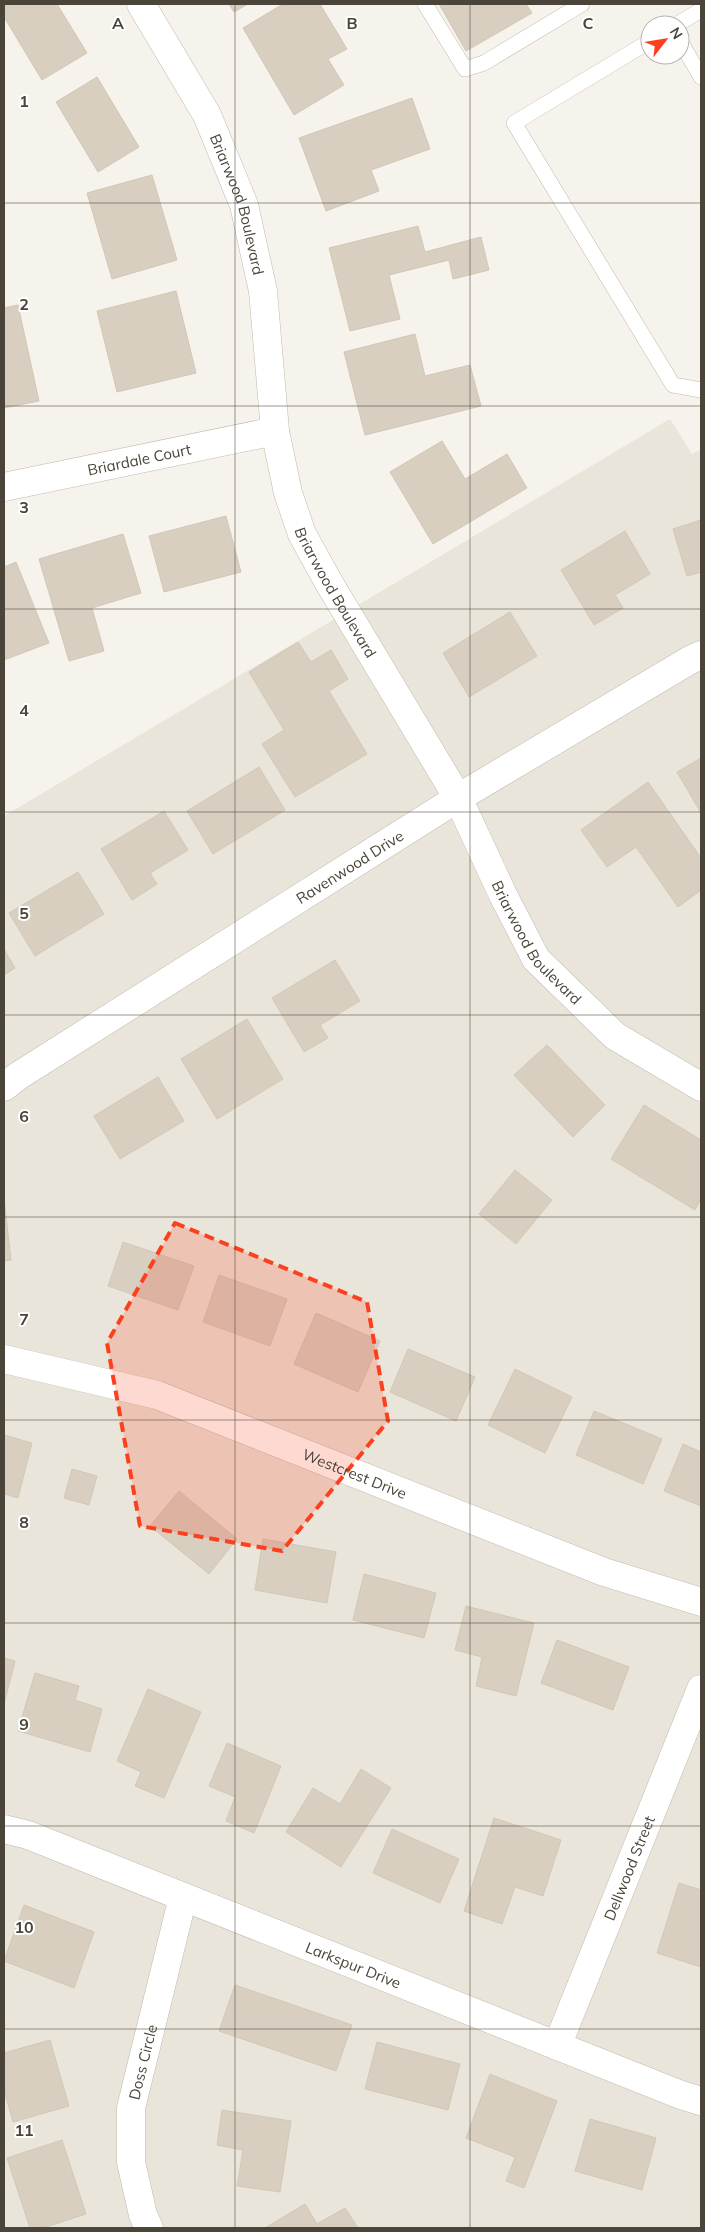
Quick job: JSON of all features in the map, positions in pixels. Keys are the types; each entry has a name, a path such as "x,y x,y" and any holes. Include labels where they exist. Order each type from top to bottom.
{"street":[{"name":"Briarwood Boulevard","path":"141,4 207,114 244,205 263,291 275,431 288,493 302,534 329,583 458,798 503,895 536,959 615,1036 701,1087"},
{"name":"Briardale Court","path":"4,488 275,431"},
{"name":"Ravenwood Drive","path":"4,1087 26,1070 458,798 701,655"},
{"name":"Westcrest Drive","path":"4,1359 157,1394 604,1572 701,1602"},
{"name":"Dellwood Street","path":"557,2046 701,1689"},
{"name":"Larkspur Drive","path":"4,1829 28,1836 701,2102"},
{"name":"Doss Circle","path":"149,2228 143,2214 131,2162 131,2108 183,1897"}],"lane":[{"path":"425,4 464,69 484,63 582,4"},
{"path":"690,17 701,10"},
{"path":"640,47 514,123 673,385 701,390"},
{"path":"690,58 701,77"}],"highlighted area":[{"path":"175,1223 367,1302 388,1421 282,1551 140,1526 107,1343"}],"shaded area":[{"path":"670,419 692,454 701,449 701,2228 4,2228 4,816"}],"building":[{"path":"4,4 57,4 87,53 42,80 4,17"},
{"path":"229,4 248,4 234,12"},
{"path":"283,4 320,4 347,49 328,59 344,85 294,115 243,28"},
{"path":"439,4 526,4 532,13 466,51"},
{"path":"97,77 139,147 98,172 56,102"},
{"path":"412,98 430,149 371,170 379,191 326,211 299,138"},
{"path":"152,175 177,260 112,279 87,193"},
{"path":"418,226 425,252 481,237 489,270 453,279 449,260 389,275 400,319 350,331 329,248"},
{"path":"176,291 196,373 117,392 97,311"},
{"path":"18,305 39,401 4,408 4,308"},
{"path":"415,334 425,376 470,365 481,406 365,435 344,352"},
{"path":"442,441 465,479 507,454 527,488 433,544 390,472"},
{"path":"226,516 241,572 164,592 149,536"},
{"path":"701,520 701,572 687,576 673,529"},
{"path":"625,531 650,574 615,595 623,608 594,625 561,570"},
{"path":"123,534 141,593 92,608 104,651 69,661 39,559"},
{"path":"16,562 49,643 4,660 4,567"},
{"path":"510,612 537,656 469,697 443,653"},
{"path":"298,642 311,662 331,650 348,679 329,691 367,754 295,797 262,744 284,730 249,672"},
{"path":"701,758 701,813 677,772"},
{"path":"259,767 285,810 213,854 187,811"},
{"path":"648,782 701,858 701,890 678,907 636,847 607,867 581,830"},
{"path":"164,811 188,850 150,873 157,884 132,900 101,849"},
{"path":"78,872 104,914 35,956 9,913"},
{"path":"4,949 15,968 4,975"},
{"path":"335,960 360,1001 320,1025 328,1038 304,1052 272,998"},
{"path":"247,1019 283,1079 217,1119 181,1059"},
{"path":"547,1045 605,1105 573,1137 514,1075"},
{"path":"158,1077 184,1121 120,1159 94,1116"},
{"path":"644,1105 701,1140 701,1199 695,1210 611,1159"},
{"path":"515,1170 552,1200 516,1244 479,1214"},
{"path":"4,1199 11,1260 4,1261"},
{"path":"123,1242 194,1266 178,1310 108,1286"},
{"path":"219,1275 287,1299 270,1346 203,1322"},
{"path":"316,1313 380,1341 358,1392 294,1364"},
{"path":"408,1349 475,1377 456,1421 390,1392"},
{"path":"515,1369 572,1397 545,1453 488,1425"},
{"path":"594,1411 662,1439 643,1484 576,1455"},
{"path":"4,1435 32,1443 18,1498 4,1494"},
{"path":"683,1444 701,1452 701,1506 664,1491"},
{"path":"72,1469 97,1476 89,1505 64,1498"},
{"path":"179,1491 237,1539 209,1574 150,1526"},
{"path":"263,1539 336,1552 327,1603 255,1590"},
{"path":"364,1574 436,1593 424,1638 353,1620"},
{"path":"466,1606 534,1623 516,1696 476,1686 482,1657 455,1650"},
{"path":"557,1640 629,1667 613,1710 541,1683"},
{"path":"4,1658 15,1661 4,1704"},
{"path":"35,1673 79,1686 75,1700 102,1709 90,1752 18,1731"},
{"path":"148,1689 201,1712 164,1798 135,1786 141,1772 117,1761"},
{"path":"227,1743 281,1766 254,1833 226,1821 235,1797 209,1786"},
{"path":"361,1769 391,1788 341,1867 286,1832 313,1788 340,1804"},
{"path":"494,1818 561,1840 543,1896 515,1887 502,1924 464,1911"},
{"path":"392,1829 459,1859 440,1903 373,1873"},
{"path":"679,1883 701,1890 701,1967 657,1953"},
{"path":"24,1905 94,1932 74,1988 4,1961"},
{"path":"235,1985 352,2025 336,2071 219,2031"},
{"path":"50,2040 69,2106 13,2122 4,2090 4,2053"},
{"path":"377,2042 460,2064 448,2110 365,2089"},
{"path":"490,2074 557,2101 524,2188 506,2181 515,2157 466,2138"},
{"path":"222,2110 291,2121 280,2192 237,2186 243,2150 217,2145"},
{"path":"590,2119 656,2138 642,2190 575,2171"},
{"path":"62,2140 86,2214 43,2228 30,2228 7,2158"},
{"path":"305,2204 317,2224 345,2208 358,2228 265,2228"}]}
